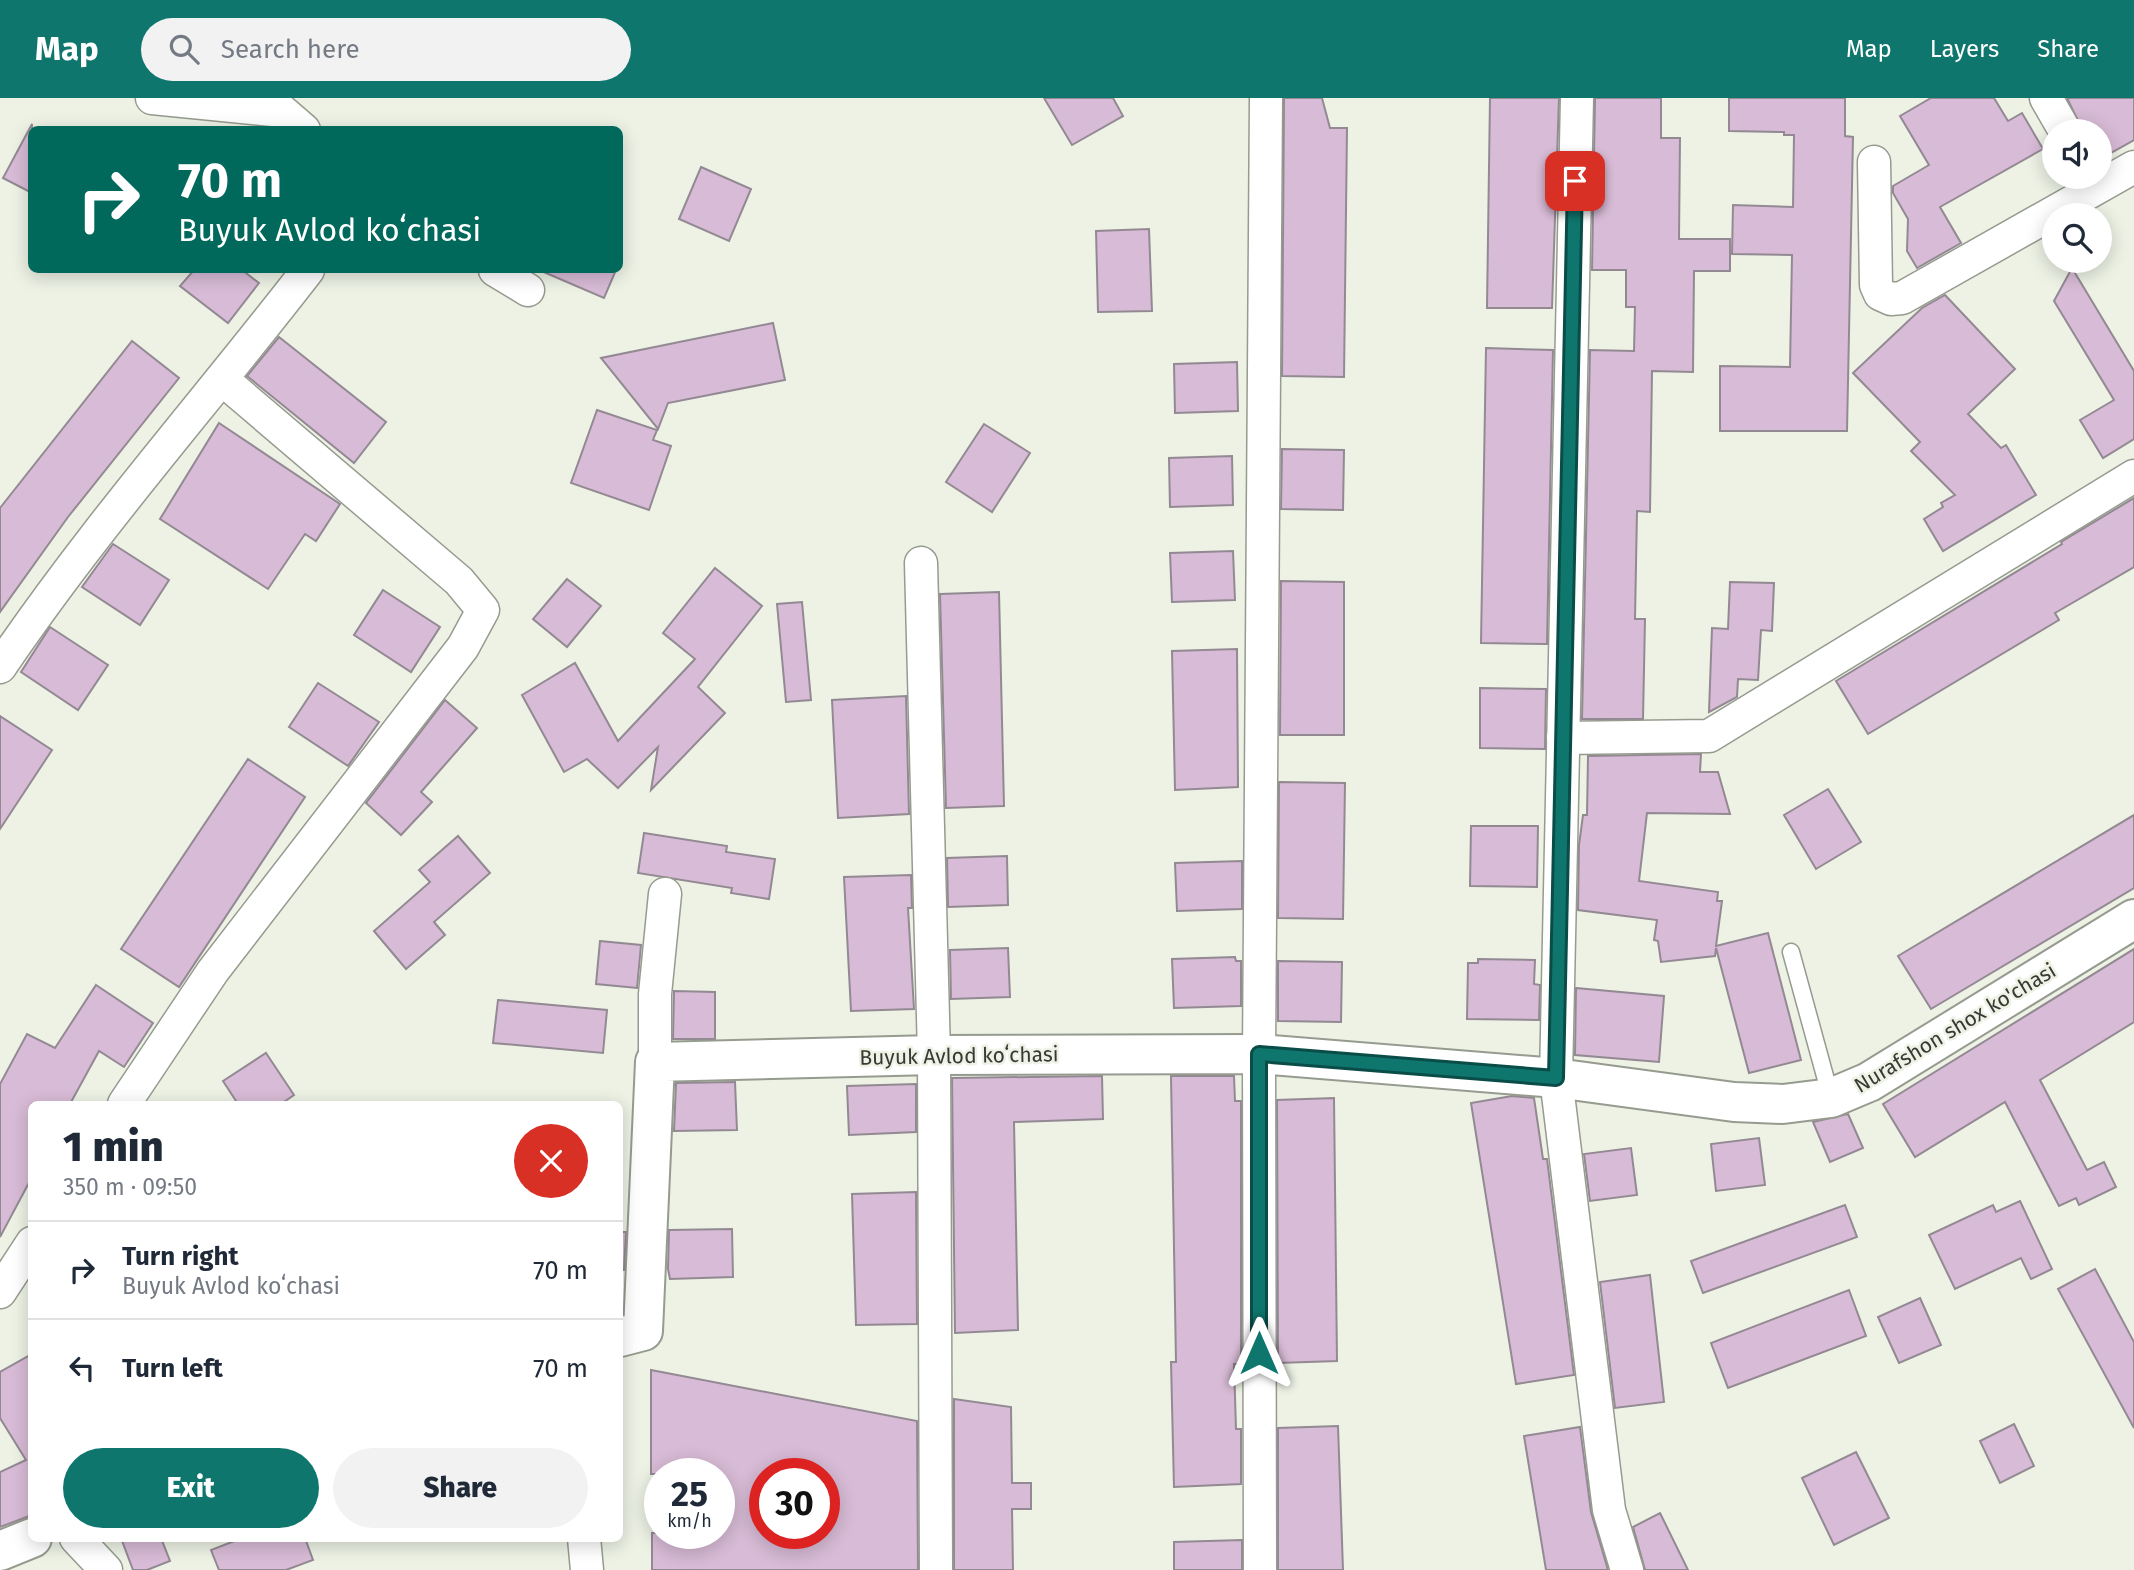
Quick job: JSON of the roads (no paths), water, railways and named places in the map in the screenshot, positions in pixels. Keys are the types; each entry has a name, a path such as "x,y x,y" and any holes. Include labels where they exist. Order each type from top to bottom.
{"street":[{"path":"152,98 292,113"},
{"path":"1260,1570 1259,1054 1266,98"},
{"path":"1577,98 1556,1078 1609,1510 1627,1570"},
{"path":"2046,98 2059,119"},
{"path":"1874,162 1876,285 1880,294 1891,299 1902,298 2083,189"},
{"path":"2112,175 2134,167"},
{"path":"0,667 55,585 223,380 306,273"},
{"path":"500,273 528,290"},
{"path":"126,1101 213,971 463,647 483,610 459,580 223,380"},
{"path":"1563,737 1709,736 2134,476"},
{"path":"920,563 934,1055 936,1570"},
{"path":"623,1336 643,1331 655,1062 655,994 665,894"},
{"name":"Nurafshon shox ko'chasi","path":"1556,1078 1746,1102 1783,1104 1831,1098 1869,1082 2134,919"},
{"name":"Buyuk Avlod koʻchasi","path":"655,1062 934,1055 1259,1054 1556,1078"},
{"path":"0,1292 28,1249"},
{"path":"0,1551 28,1540"},
{"path":"80,1542 106,1570"},
{"path":"584,1542 587,1570"}],"lane":[{"path":"1791,952 1831,1098"}]}
